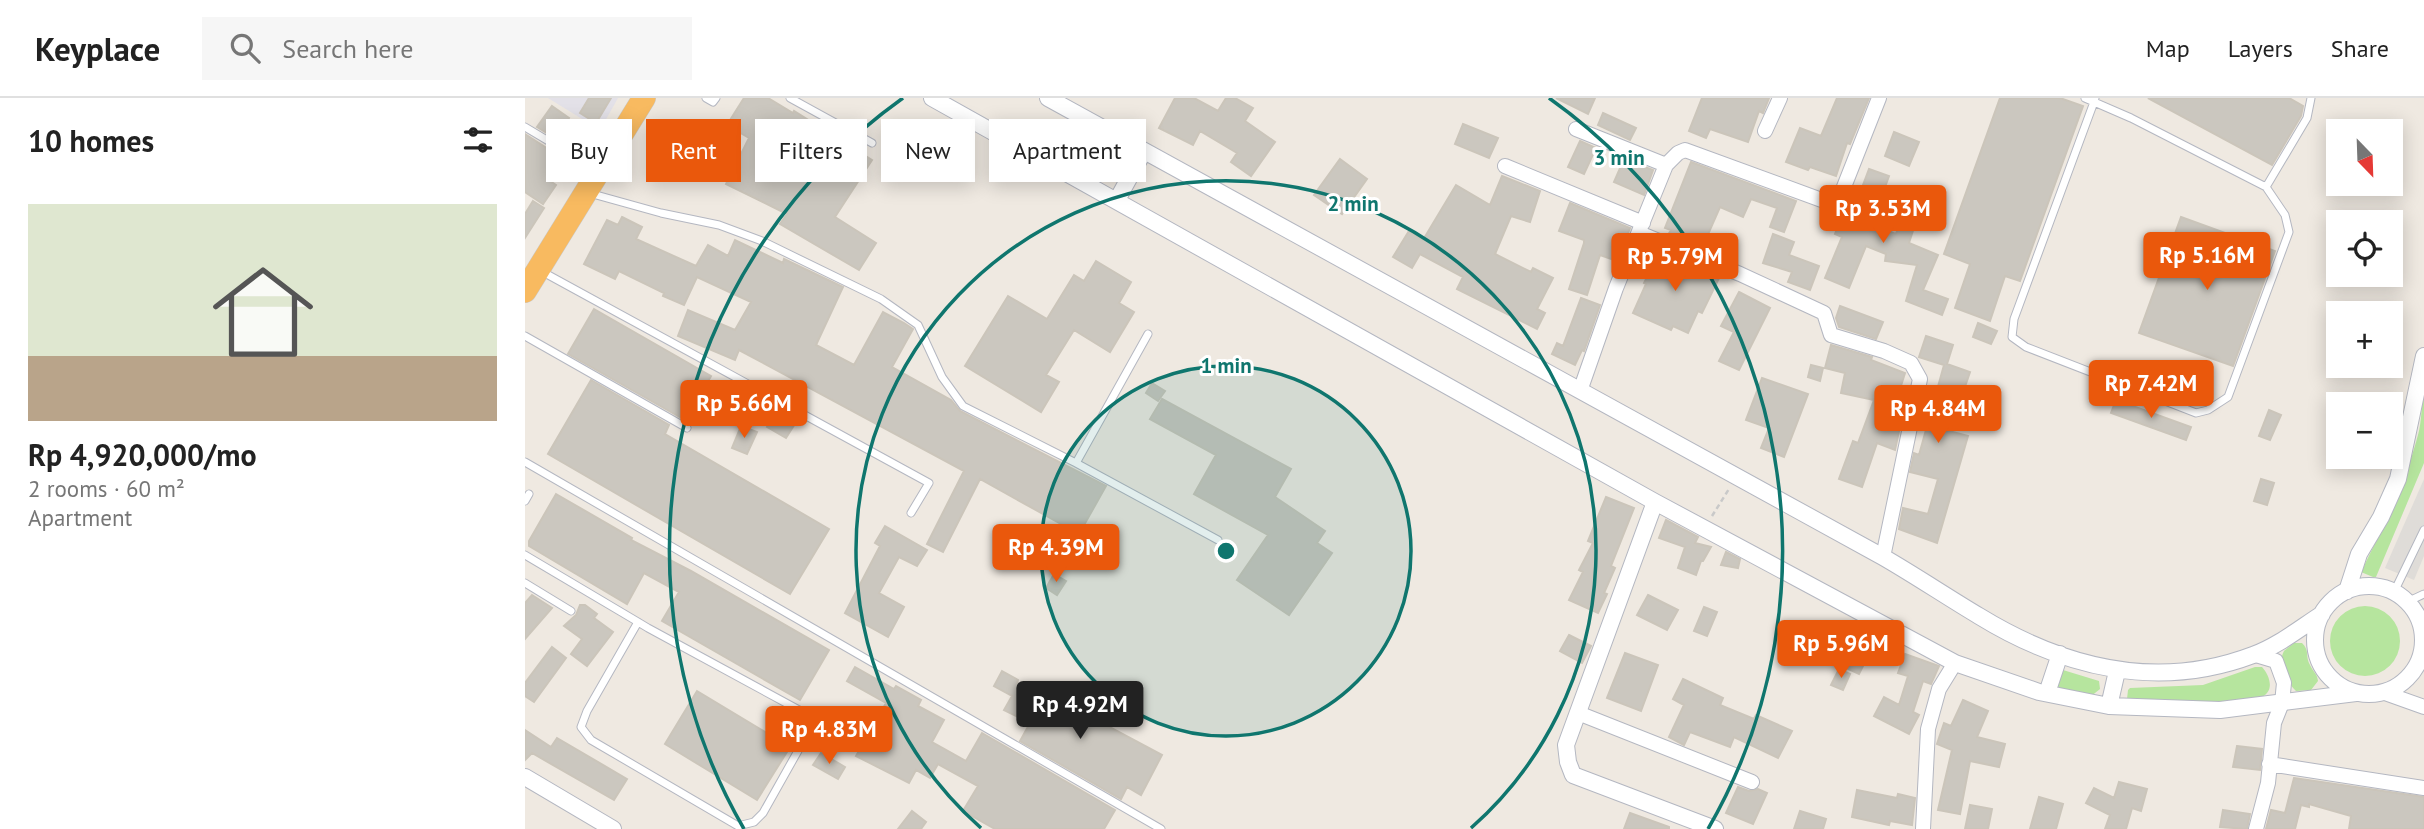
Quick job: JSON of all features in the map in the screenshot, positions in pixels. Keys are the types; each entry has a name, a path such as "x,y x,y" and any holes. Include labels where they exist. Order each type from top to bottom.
{"highway":[{"path":"630,119 644,98"},
{"path":"525,291 590,182"}],"street":[{"path":"932,98 1700,527 1955,663 2047,693 2109,706 2220,710 2382,692 2424,707"},
{"path":"1048,98 1086,119"},
{"path":"1765,131 1780,98"},
{"path":"1580,391 1616,288 1666,165 1678,153 1685,150 1827,202 1836,201 1840,197 1879,98"},
{"path":"1576,129 1666,165"},
{"path":"1146,152 1883,557 1980,617 2060,654 2117,671 2148,674 2210,669 2256,654 2322,614"},
{"path":"1505,166 1824,313 1831,335 1884,351 1911,363 1920,379 1883,557"},
{"path":"1117,200 1127,182"},
{"path":"2347,591 2359,554 2381,517 2398,479 2424,356"},
{"path":"1655,502 1566,745 1568,762 1573,775 1711,828"},
{"path":"2357,693 2338,684 2323,670 2316,651 2315,631 2322,614 2333,600 2347,591 2363,586 2379,587 2401,597 2419,621 2422,653 2404,680 2382,692"},
{"path":"2047,693 2060,654"},
{"path":"2256,654 2276,661 2284,683 2282,703 2274,723 2268,783 2256,829"},
{"path":"1923,829 1928,729 1939,689 1955,663"},
{"path":"2109,706 2117,671"},
{"path":"1578,713 1752,782"},
{"path":"2269,764 2424,788"},
{"path":"525,777 613,829"}],"lane":[{"path":"706,98 713,102 716,98"},
{"path":"790,98 872,143"},
{"path":"2085,98 2095,100 2266,187 2285,215 2289,232 2228,397 2208,410 2196,413 2026,347 2013,337 2014,319 2095,100"},
{"path":"2266,187 2307,118 2311,98"},
{"path":"525,127 546,140"},
{"path":"585,191 661,213 719,225 762,241 881,299 918,325 942,377 963,406 1076,463 1218,540"},
{"path":"537,269 929,483 911,513"},
{"path":"1076,463 1148,334"},
{"path":"525,336 687,428"},
{"path":"525,462 1161,829"},
{"path":"2424,530 2401,597 2424,594"},
{"path":"525,555 638,622 799,710 809,720 808,733 763,813 754,822 738,826 591,740 581,727 587,711 638,622"},
{"path":"525,583 571,611"}],"path":[{"path":"1700,527 1707,523 1724,499 1730,481 1729,472"}],"shaded area":[{"path":"548,98 618,98 606,119 582,119"},
{"path":"2424,479 2424,556 2414,580 2385,568"}],"green space":[{"path":"2424,392 2424,463 2376,577 2373,577 2361,572 2407,471 2419,430"},
{"path":"2365,606 2390,616 2400,641 2390,666 2365,676 2340,666 2330,641 2340,616"},
{"path":"2294,643 2302,643 2317,676 2318,681 2311,690 2296,691 2284,672 2282,656"},
{"path":"2262,667 2270,684 2264,696 2257,699 2196,702 2127,699 2130,688 2203,685"},
{"path":"2063,670 2099,681 2100,689 2090,697 2055,690 2058,673"}],"building":[{"path":"589,98 611,98 598,119 590,119 580,113"},
{"path":"744,98 768,98 807,119 755,119 755,182 858,182 835,217 876,243 859,270 780,224 787,214 726,184 741,182 741,154 749,138 741,133 741,119 731,119"},
{"path":"1175,98 1194,98 1218,111 1226,98 1235,98 1253,108 1245,121 1275,142 1251,176 1231,162 1237,153 1200,131 1193,145 1159,128"},
{"path":"1556,98 1595,98 1588,114"},
{"path":"1702,98 1769,98 1763,113 1759,111 1748,142 1710,129 1706,138 1689,131"},
{"path":"1837,98 1869,98 1850,144 1847,143 1836,176 1786,162 1800,128 1821,136"},
{"path":"2000,98 2060,98 2083,106 2020,281 2005,276 1990,321 1955,308 1970,264 1944,254"},
{"path":"2148,98 2289,98 2303,106 2301,116 2272,165"},
{"path":"552,106 569,118 546,119 546,132 537,127"},
{"path":"1603,113 1636,128 1630,140 1598,125"},
{"path":"1463,124 1498,138 1489,158 1455,144"},
{"path":"1894,132 1919,142 1909,166 1885,156"},
{"path":"525,134 546,148 546,182 556,185 543,204 525,192"},
{"path":"1580,141 1596,148 1584,174 1568,167"},
{"path":"1340,159 1367,179 1342,214 1314,195"},
{"path":"1624,159 1653,170 1644,195 1614,182"},
{"path":"1691,162 1796,201 1784,232 1770,227 1777,208 1751,199 1743,217 1720,207 1702,248 1668,235 1671,230 1665,228"},
{"path":"1869,169 1889,176 1871,225 1896,234 1905,208 1919,212 1909,243 1938,255 1923,290 1948,299 1942,315 1906,301 1917,265 1885,261 1886,254 1866,246 1849,288 1825,278 1842,237 1835,234 1843,214 1851,217"},
{"path":"1502,176 1540,191 1530,222 1511,216 1495,254 1531,272 1533,268 1553,278 1537,309 1545,313 1537,329 1457,289 1463,277 1420,254 1412,268 1393,257 1409,231 1423,240 1456,185 1490,205"},
{"path":"533,201 544,208 525,238 525,214"},
{"path":"1570,203 1630,228 1617,261 1600,255 1587,295 1569,289 1584,243 1584,240 1559,231"},
{"path":"622,217 642,227 636,239 696,266 708,245 728,256 735,240 783,263 784,259 843,287 816,345 854,365 883,312 913,329 892,367 951,400 960,411 1106,486 1079,534 980,479 943,552 927,544 964,471 739,350 735,360 678,336 688,310 735,330 751,302 697,277 684,305 619,271 615,279 584,264 607,220 618,225"},
{"path":"2181,217 2275,251 2233,366 2139,333"},
{"path":"1773,234 1794,242 1789,255 1819,266 1810,290 1788,282 1792,272 1763,263"},
{"path":"1660,252 1720,276 1702,313 1698,311 1688,333 1673,326 1671,330 1633,313"},
{"path":"1096,261 1131,282 1119,303 1134,312 1110,352 1074,330 1046,375 1059,382 1041,412 965,366 1008,296 1047,319 1074,275 1084,281"},
{"path":"1739,292 1770,308 1739,370 1719,361 1734,332 1721,326"},
{"path":"1581,298 1600,305 1584,351 1582,350 1575,365 1552,354 1557,343 1563,346"},
{"path":"1840,306 1883,322 1876,339 1839,327 1836,318"},
{"path":"594,309 711,376 685,420 568,354"},
{"path":"1978,323 1997,331 1991,344 1973,337"},
{"path":"1926,336 1953,345 1947,364 1970,372 1960,401 1954,399 1945,430 1968,436 1937,543 1899,529 1903,508 1928,514 1938,479 1910,472 1914,453 1919,455 1944,365 1919,357"},
{"path":"1831,345 1872,357 1871,360 1905,373 1899,392 1907,394 1895,450 1877,443 1862,487 1839,479 1853,441 1858,443 1874,400 1841,393 1845,373 1825,368"},
{"path":"1811,365 1823,368 1820,381 1808,377"},
{"path":"1762,378 1808,394 1784,457 1761,448 1769,428 1746,420"},
{"path":"591,380 669,425 665,434 829,529 790,594 548,454"},
{"path":"1152,383 1165,391 1158,401 1146,393"},
{"path":"1162,399 1291,469 1275,497 1325,531 1317,543 1332,553 1289,615 1237,580 1268,535 1194,494 1216,455 1150,419"},
{"path":"2116,400 2191,427 2186,440 2111,413"},
{"path":"2269,410 2281,415 2270,440 2259,436"},
{"path":"777,411 796,422 786,438 767,427"},
{"path":"741,426 757,432 747,454 732,448"},
{"path":"2261,479 2274,483 2267,505 2254,501"},
{"path":"556,494 632,538 631,540 829,650 800,700 662,621 679,592 644,573 627,604 529,546 529,541"},
{"path":"1606,497 1634,508 1611,566 1615,568 1598,613 1569,600 1583,572 1579,570 1593,543 1588,541"},
{"path":"1666,520 1698,537 1695,543 1711,547 1701,561 1696,575 1678,568 1685,547 1659,538"},
{"path":"885,526 927,550 917,566 899,557 879,593 904,607 888,637 845,613 880,546 875,543"},
{"path":"1726,552 1740,559 1738,568 1721,565"},
{"path":"1054,574 1066,581 1057,595 1046,588"},
{"path":"532,595 552,608 525,639 525,603"},
{"path":"1648,595 1678,610 1667,630 1637,615"},
{"path":"580,605 585,605 597,614 594,618 613,632 587,666 571,654 582,639 564,626 576,615"},
{"path":"1704,607 1717,612 1707,636 1694,631"},
{"path":"1569,635 1591,646 1582,663 1560,651"},
{"path":"552,647 566,658 534,702 525,696 525,683"},
{"path":"1625,653 1658,665 1641,711 1607,698"},
{"path":"1853,653 1866,660 1859,674 1846,668"},
{"path":"1905,654 1939,666 1931,684 1923,681 1913,712 1919,715 1909,734 1874,716 1884,697 1899,705 1908,676 1898,673"},
{"path":"855,667 894,689 896,686 921,700 918,706 944,720 932,742 966,761 982,733 1115,810 1104,829 995,829 963,811 978,786 938,764 930,778 916,770 909,783 856,756 886,703 847,681"},
{"path":"1839,669 1850,674 1843,690 1831,685"},
{"path":"1002,671 1018,680 1017,683 1044,697 1046,693 1162,755 1141,795 1127,787 1121,799 1020,741 1030,723 1004,710 1012,696 994,686"},
{"path":"1683,679 1723,698 1720,705 1754,719 1756,715 1792,731 1778,758 1734,737 1730,747 1690,732 1684,745 1669,737 1684,705 1673,699"},
{"path":"697,691 790,747 757,800 665,744"},
{"path":"1963,700 1988,711 1977,737 2005,744 1999,767 1970,761 1960,814 1938,810 1952,750 1937,744 1944,723 1951,726"},
{"path":"525,730 551,747 557,738 627,779 614,800 532,753 525,760"},
{"path":"2237,746 2262,749 2260,770 2233,767"},
{"path":"821,753 845,767 838,779 813,765"},
{"path":"2294,778 2424,797 2424,829 2349,829 2351,816 2309,804 2309,807 2301,805 2295,829 2266,829 2271,810 2285,813"},
{"path":"2119,782 2147,789 2141,811 2132,808 2126,829 2105,829 2110,815 2086,803 2094,788 2114,798"},
{"path":"1738,787 1767,793 1753,824 1726,813"},
{"path":"1857,790 1897,798 1898,794 1915,798 1912,825 1890,821 1889,825 1852,817"},
{"path":"2039,797 2063,804 2056,829 2030,829"},
{"path":"1970,805 1992,809 1988,829 1965,829"},
{"path":"2223,810 2250,814 2247,829 2220,827"},
{"path":"912,811 926,822 921,829 898,829"},
{"path":"1800,811 1826,819 1823,829 1794,829"},
{"path":"1630,813 1669,827 1669,829 1624,829"}]}
